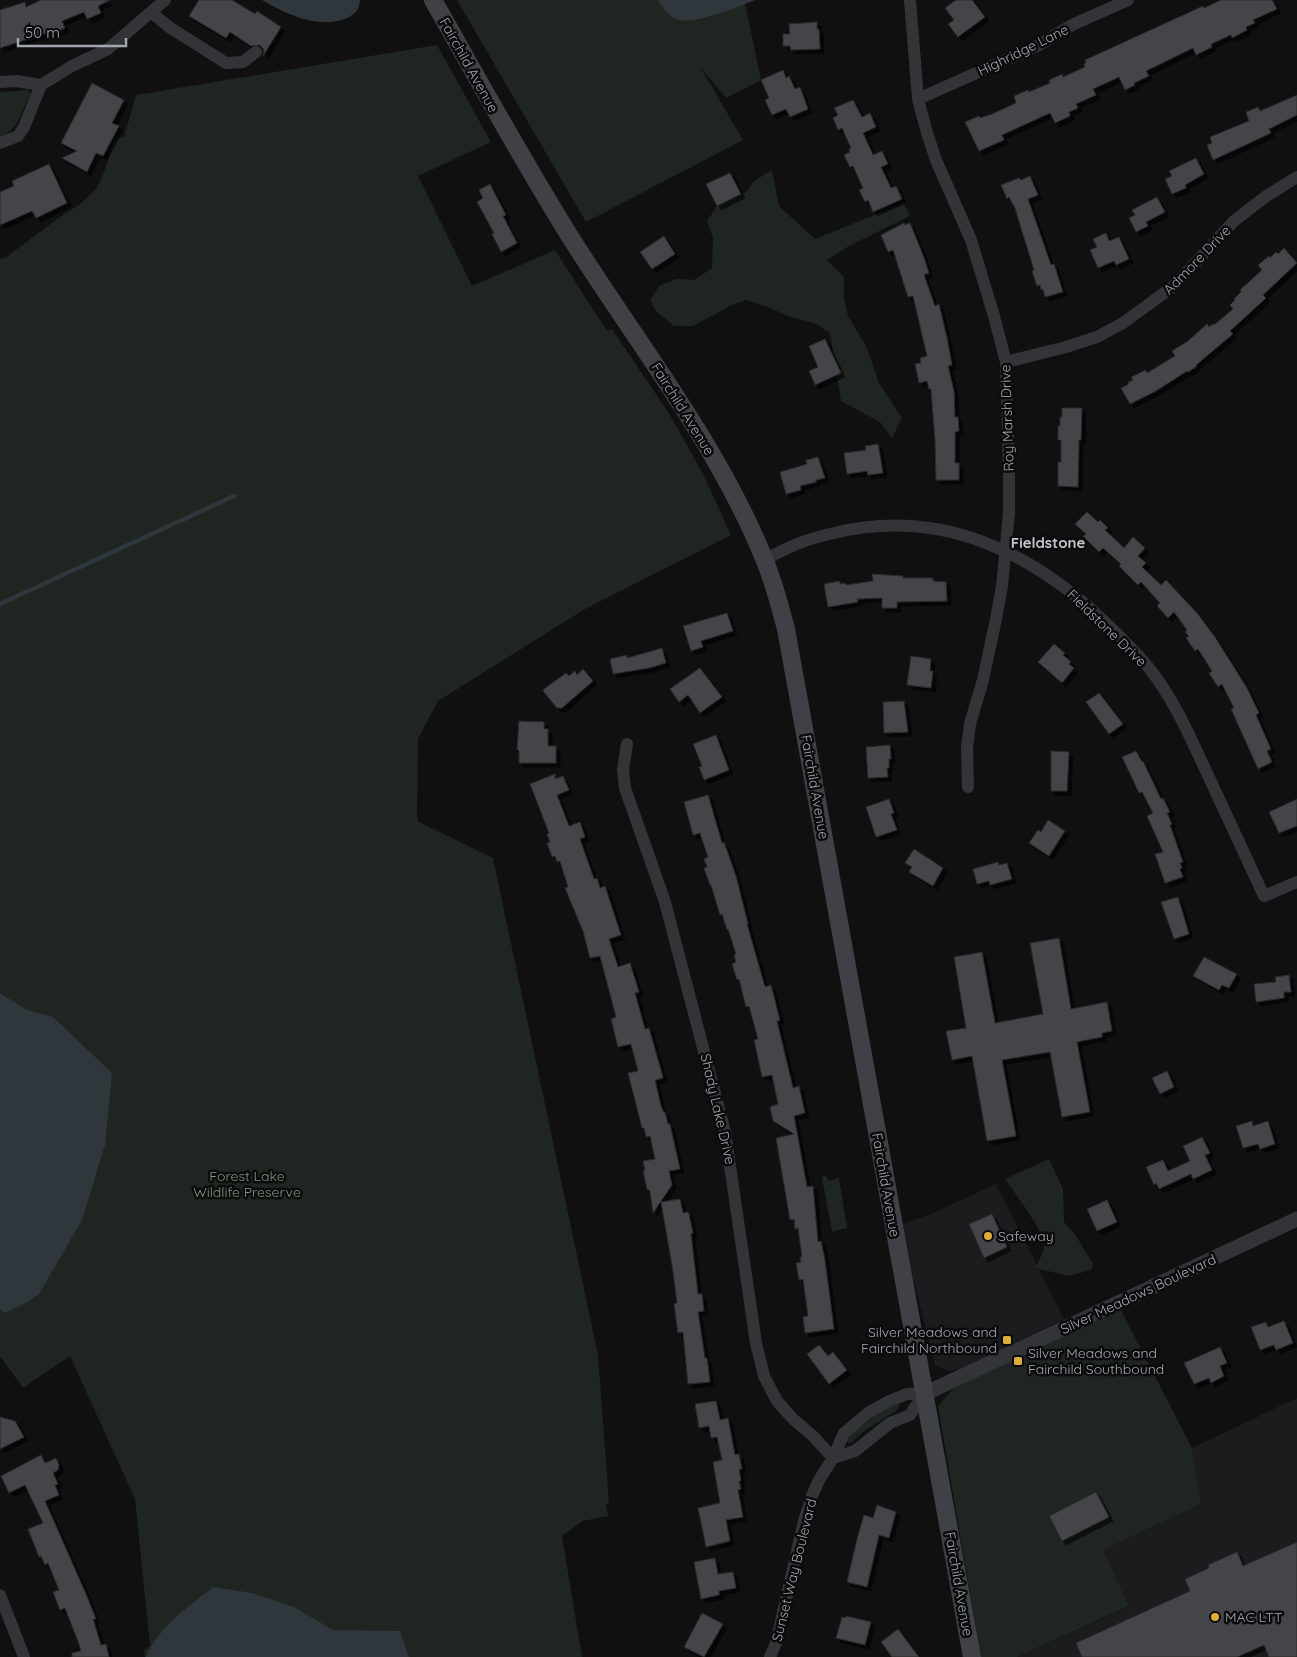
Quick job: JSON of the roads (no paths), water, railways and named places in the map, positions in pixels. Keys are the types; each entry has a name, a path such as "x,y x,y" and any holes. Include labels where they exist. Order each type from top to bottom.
{"main road":[{"name":"Fairchild Avenue","path":"433,0 538,185 577,248 685,408 730,487 764,560 786,629 972,1657"}],"street":[{"path":"0,143 18,136 24,127 41,85 72,66 108,49 165,0"},
{"name":"Roy Marsh Drive","path":"910,0 918,99 936,160 971,240 1006,362 1009,513 1002,586 996,619 983,680 970,724 966,765 968,787"},
{"name":"Highridge Lane","path":"918,99 1039,45 1072,25 1128,0"},
{"path":"151,12 169,27 226,63 244,62 256,52"},
{"path":"0,82 16,81 41,85"},
{"name":"Admore Drive","path":"1006,362 1097,337 1123,323 1176,285 1234,221 1265,197 1297,177"},
{"name":"Fieldstone Drive","path":"764,560 786,547 815,537 868,526 895,524 941,529 980,539 1030,563 1099,616 1149,668 1171,701 1197,752 1264,896 1297,882"},
{"name":"Shady Lake Drive","path":"627,744 623,770 625,788 665,902 725,1132 756,1343 764,1376 777,1401 833,1458"},
{"name":"Silver Meadows Boulevard","path":"924,1394 1297,1219"},
{"name":"Sunset Way Boulevard","path":"770,1657 776,1642 804,1521 812,1496 819,1480 833,1458 844,1433 868,1413 889,1401 907,1394 924,1394"},
{"path":"833,1458 855,1451 890,1424 910,1415 924,1394"},
{"path":"0,1595 24,1657"}],"waterway":[{"path":"0,604 234,496"}],"place":[{"name":"Safeway","path":"988,1236"},
{"name":"Silver Meadows and Fairchild Northbound","path":"1007,1340"},
{"name":"Silver Meadows and Fairchild Southbound","path":"1018,1361"},
{"name":"MAC LTT","path":"1215,1617"}],"district":[{"name":"Fieldstone","path":"1048,542"}],"park label":[{"name":"Forest Lake Wildlife Preserve","path":"247,1184"}]}
